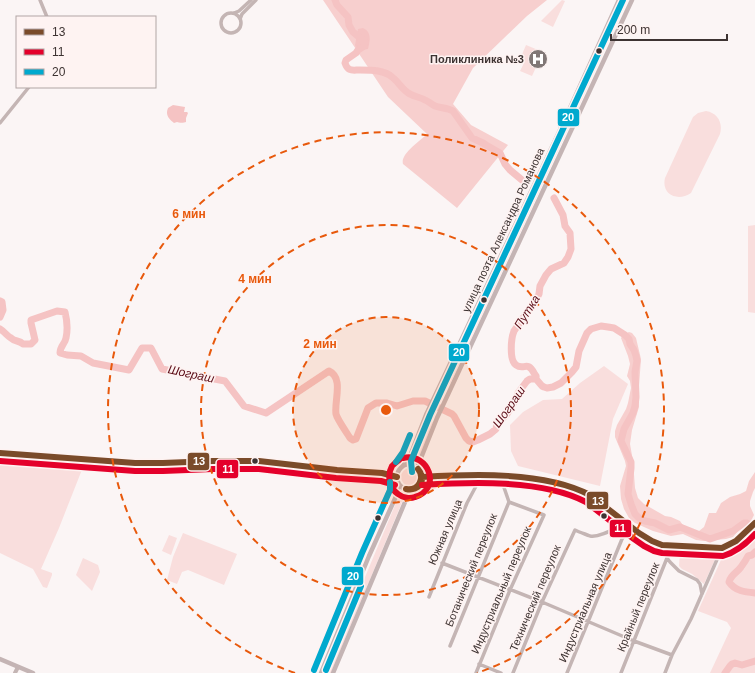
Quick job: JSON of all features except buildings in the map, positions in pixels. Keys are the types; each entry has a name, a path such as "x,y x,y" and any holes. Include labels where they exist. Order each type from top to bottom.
{"main road":[{"name":"улица поэта Александра Романова","path":"402,467 410,456 426,415 560,130 619,0"},
{"name":"улица поэта Александра Романова","path":"420,471 420,461 437,418 632,0"},
{"path":"321,673 397,494 398,472 406,465 417,467 422,478 420,484 408,495 333,673"},
{"path":"397,479 401,486 405,489 414,489"},
{"path":"0,659 33,673"}],"street":[{"path":"40,0 48,16"},
{"path":"234,13 240,19 241,25 238,31 232,33 225,31 221,26 222,18 227,14 239,11 251,0"},
{"path":"240,19 242,14 256,0"},
{"path":"0,124 28,88"},
{"path":"0,453 135,463 259,461 337,470 382,473 397,479"},
{"path":"422,478 445,475 482,475 538,479 561,483 580,489 597,500 641,535 654,543 662,545 722,548 732,545 755,523"},
{"name":"Южная улица","path":"429,597 467,503 482,475"},
{"path":"500,476 509,502"},
{"name":"Индустриальный переулок","path":"476,673 510,590 544,515 509,502"},
{"name":"Ботанический переулок","path":"450,646 509,502"},
{"name":"Технический переулок","path":"513,673 574,530 591,536 596,536 626,523"},
{"name":"Индустриальная улица","path":"567,673 622,539 631,527"},
{"name":"Крайный переулок","path":"621,673 667,558 670,546"},
{"path":"665,673 672,655 702,595 722,548"},
{"path":"667,558 673,566 700,584 702,595"},
{"path":"442,563 672,655"},
{"path":"480,664 501,673"},
{"path":"15,673 18,666"}],"shaded area":[{"path":"323,0 547,0 527,16 473,68 453,104 471,125 508,145 457,208 403,164 404,156 407,152 427,134 388,97"},
{"path":"562,0 565,1 553,27 541,21"},
{"path":"622,0 627,0 592,77 588,75"},
{"path":"363,28 368,32 370,37 368,49 360,50 356,48 355,45 358,29"},
{"path":"526,45 543,52 532,76 520,71 525,61 520,59"},
{"path":"585,80 590,82 450,384 446,382"},
{"path":"173,105 185,107 184,112 188,113 186,122 174,123 169,118 167,115 167,110"},
{"path":"706,111 714,114 719,119 721,126 720,134 691,193 686,196 676,197 668,193 664,184 665,178 693,117 698,113"},
{"path":"755,225 755,313 748,312 748,226"},
{"path":"629,332 636,338 641,359 639,407 632,430 630,444 635,488 638,498 644,504 665,516 680,521 685,528 699,531 704,527 709,513 716,513 721,503 730,497 746,491 749,481 755,472 755,488 750,501 750,506 754,515 748,524 740,529 733,537 704,541 696,540 683,534 671,536 653,531 635,523 629,518 624,509 621,499 620,486 626,466 615,437 615,431 626,409 631,388 630,381 627,376 630,364 621,338"},
{"path":"604,366 628,384 613,419 600,486 518,466 511,451 510,425 523,412 543,400 562,399 580,383"},
{"path":"428,420 433,422 420,455 415,453"},
{"path":"0,456 85,462 41,569 52,573 47,588 43,587 33,569 0,553"},
{"path":"212,463 254,463 251,472 211,466"},
{"path":"410,468 416,471 419,477 416,483 410,486 404,483 401,477 404,471"},
{"path":"398,498 403,500 331,673 325,673"},
{"path":"755,525 755,673 710,673 731,628 727,622 698,611 725,551 733,548"},
{"path":"183,533 237,554 224,585 188,570 182,572 177,584 167,580 173,557"},
{"path":"169,535 177,538 171,555 162,551"},
{"path":"680,551 713,552 717,554 704,584 679,566"},
{"path":"83,558 98,565 100,572 92,591 76,575"}],"waterway":[{"name":"Путка","path":"335,0 337,5 348,17 349,25 353,32 365,42 364,46 346,60 345,63 347,68 353,70 373,70 386,73 410,94 435,106 453,111 472,138 500,153 505,164 522,180"},
{"name":"Путка","path":"536,379 532,369 527,366 519,367 516,365 512,359 511,344 514,331 537,298 540,286 546,275 551,269 564,263 571,249 570,233 565,226 563,215 554,198"},
{"name":"Шограш","path":"0,301 2,302 3,310 0,317"},
{"name":"Шограш","path":"0,329 14,340 23,344 31,344 35,340 31,320 57,311 65,312 67,335 60,353 81,356 93,363 129,370 142,348 151,348 162,369 225,381 244,406 266,413 329,371 334,374 337,384 336,414 350,438 353,440 356,439 368,408 376,403 387,403 397,406 413,401 425,401 452,414 466,438 473,442 490,434 496,429 497,424 507,414 518,393 527,381 530,379 536,379 542,386 547,388 561,383 576,367 579,351 587,333 591,329 601,326 614,328 629,339 637,361 635,372 635,406 633,413 624,429 621,441 631,462 628,494 635,514 645,521 655,523 669,530 680,527 710,539 733,531 744,523 747,523 755,529"},
{"name":"Шограш","path":"755,552 748,556 745,562 731,577 729,582 737,589 755,593"},
{"name":"Шограш","path":"725,673 732,664 735,663 742,665 755,661"}],"transit line":[{"name":"20","path":"412,472 411,461 430,415 623,0"},
{"name":"20","path":"396,462 403,452 410,435"},
{"name":"13","path":"0,453 135,463 259,461 337,470 382,473 397,477"},
{"name":"11","path":"399,460 390,470 389,477 391,485 398,494 409,498 415,497 423,493 428,487 430,480 429,472 420,460 403,458"},
{"name":"11","path":"0,461 135,471 259,469 336,478 381,481 395,485"},
{"name":"13","path":"406,489 414,488 420,483 421,476 418,469"},
{"name":"13","path":"406,489 415,489 421,484 422,477 418,469"},
{"name":"13","path":"422,477 463,475 508,476 530,478 572,487 590,495 639,533 662,545 722,548 736,541 755,523"},
{"name":"20","path":"314,670 362,553 390,490 390,482"},
{"name":"11","path":"422,485 484,483 549,489 586,502 644,546 662,553 723,556 740,547 755,534"},
{"name":"20","path":"326,670 361,586"}],"place":[{"name":"Поликлиника №3","path":"538,59"}]}
